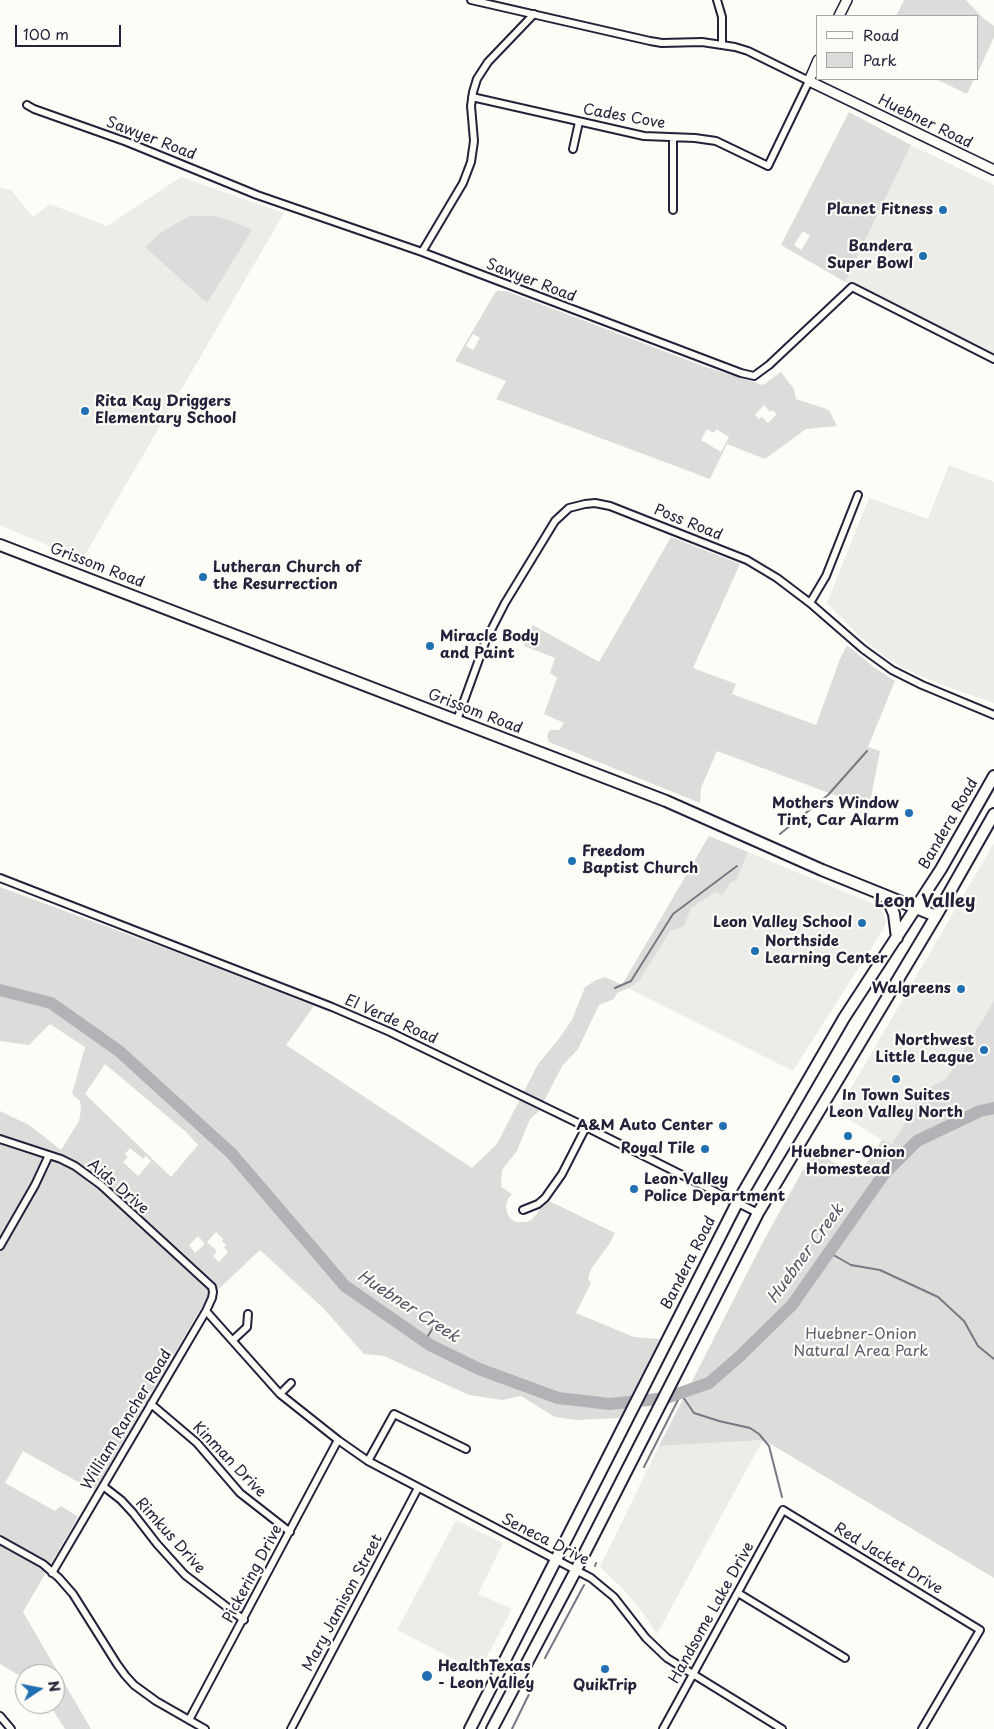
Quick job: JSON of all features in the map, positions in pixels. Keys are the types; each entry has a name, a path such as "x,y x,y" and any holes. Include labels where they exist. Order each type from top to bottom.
{"main road":[{"name":"Grissom Road","path":"0,545 672,803 822,870 936,916"},
{"name":"Bandera Road","path":"470,1729 737,1203 844,1018 941,869 994,776"},
{"path":"492,1729 576,1570 758,1213 936,916 994,814"},
{"path":"882,894 889,902 894,914 896,938"}],"street":[{"name":"Huebner Road","path":"471,0 662,43 702,42 722,44 748,51 994,170"},
{"path":"717,0 722,17 722,44"},
{"path":"840,15 847,0"},
{"path":"422,252 463,183 469,168 474,141 472,97 477,79 484,67 534,14"},
{"path":"809,81 816,65"},
{"name":"Cades Cove","path":"472,97 644,136 695,138 716,141 768,166 809,81"},
{"name":"Sawyer Road","path":"26,105 127,142 257,195 422,252 727,369 754,376 769,365 852,288 994,359"},
{"path":"573,149 579,122"},
{"path":"673,138 673,210"},
{"path":"810,603 826,576 858,495"},
{"name":"Poss Road","path":"457,720 486,640 505,603 555,521 569,508 595,503 610,506 747,560 777,578 810,603 863,650 892,670 922,685 994,715"},
{"name":"El Verde Road","path":"0,878 332,1007 390,1032 758,1213"},
{"path":"523,1210 538,1204 544,1198 562,1174 586,1127"},
{"name":"Aids Drive","path":"0,1139 49,1155 75,1166 100,1185 205,1280"},
{"path":"0,1246 35,1185 49,1155"},
{"name":"William Rancher Road","path":"52,1572 206,1311 213,1292 212,1287 205,1280"},
{"name":"Seneca Drive","path":"206,1311 280,1394 338,1440 368,1461 591,1578 624,1608 656,1649 693,1675 782,1729"},
{"path":"232,1340 247,1327 248,1314"},
{"path":"280,1394 291,1383"},
{"name":"Kinman Drive","path":"151,1404 197,1443 240,1493 290,1532"},
{"path":"368,1461 394,1414 466,1449"},
{"name":"Pickering Drive","path":"189,1720 244,1620 338,1440"},
{"name":"Rimkus Drive","path":"102,1486 133,1513 157,1544 185,1575 244,1620"},
{"name":"Mary Jamison Street","path":"291,1729 418,1488"},
{"name":"Handsome Lake Drive","path":"663,1729 783,1510"},
{"name":"Red Jacket Drive","path":"783,1510 980,1630 922,1729"},
{"path":"0,1540 43,1564 73,1594 125,1675 144,1693 205,1729"},
{"path":"738,1593 845,1658"},
{"path":"0,1716 11,1729"}],"shaded area":[{"path":"911,145 994,185 994,353 845,282"},
{"name":"Rita Kay Driggers Elementary School","path":"181,177 284,213 82,560 0,525 0,188 11,190 33,217 50,204 107,226"},
{"path":"949,465 994,482 994,703 945,686 905,669 884,656 857,634 827,603 869,498 928,519"},
{"name":"Northside Learning Center","path":"709,836 872,903 884,915 886,922 884,928 793,1071 622,985"},
{"path":"994,843 994,1001 946,1079 926,1089 892,1144 882,1140 837,1112"},
{"path":"764,1440 657,1634 640,1609 623,1589 600,1567 659,1446"},
{"path":"456,1520 503,1543 478,1594 512,1609 479,1672 397,1630"}],"green space":[{"path":"904,0 966,0 983,18 994,26 994,37 979,70 979,15 896,15"},
{"path":"938,80 974,80 967,94"},
{"path":"849,112 911,145 845,282 781,245","holes":["803,231 810,236 801,250 794,245"]},
{"path":"189,216 214,216 235,222 252,230 207,303 145,247 163,231"},
{"path":"496,291 506,291 703,366 763,385 781,372 794,389 796,399 829,410 837,426 806,429 765,459 727,444 710,479 496,399 506,381 455,361","holes":["473,334 480,338 473,350 466,346","764,405 770,412 772,410 777,414 768,423 762,417 759,419 755,415","707,429 714,433 716,429 729,437 721,452 701,440"]},
{"path":"671,537 740,564 693,668 736,684 732,694 816,725 847,645 875,668 895,681 868,747 880,751 869,808 717,751 701,788 700,803 549,742 547,736 550,730 559,730 564,723 544,714 557,678 550,673 555,658 524,646 533,625 599,662"},
{"path":"709,836 748,852 736,880 731,882 722,895 715,892 691,908 684,926 670,931 639,981 617,993 614,999 599,1005 578,1049 562,1066 539,1111 530,1119 517,1151 502,1170 501,1187 512,1194 506,1205 507,1213 516,1222 531,1220 537,1214 545,1199 615,1233 591,1269 588,1278 591,1283 576,1313 634,1337 660,1339 620,1418 576,1420 555,1417 521,1396 502,1400 469,1395 384,1356 364,1354 323,1308 260,1250 204,1303 94,1491 23,1451 5,1483 55,1511 61,1506 78,1517 23,1612 53,1664 15,1664 15,1673 0,1664 0,1111 29,1125 61,1150 79,1121 80,1101 72,1094 85,1047 50,1024 29,1045 0,1041 0,887 314,1006 286,1045 472,1168 497,1144 538,1064 572,1020 585,987 605,977 622,985","holes":["105,1064 186,1132 198,1145 171,1177 85,1094","130,1148 143,1159 146,1156 151,1161 138,1176 123,1162 128,1157 125,1154","216,1232 223,1239 222,1241 226,1245 224,1247 228,1252 219,1262 213,1256 217,1251 207,1242","198,1236 205,1244 195,1253 189,1245"]},
{"name":"Huebner-Onion Natural Area Park","path":"994,1001 994,1578 764,1440 659,1446 764,1240 814,1150 857,1177 882,1140 892,1144 926,1089 946,1079"},
{"path":"65,1684 91,1729 65,1729 55,1714 65,1714"}],"waterway":[{"path":"780,834 828,795 867,751"},
{"path":"615,988 631,981 673,914 737,866"},
{"name":"Huebner Creek","path":"0,990 51,1003 119,1051 232,1154 345,1286 430,1345 479,1369 558,1398 610,1404 666,1398 709,1383 740,1356 792,1305 884,1174 917,1141 980,1111 994,1108"},
{"path":"830,1253 851,1265 880,1270 938,1297 964,1321 978,1346 994,1359"},
{"path":"425,1341 434,1326"},
{"path":"644,1467 681,1394 694,1413 750,1428 759,1434 769,1446 782,1497"},
{"path":"545,1658 584,1585"},
{"path":"512,1729 533,1686"}],"place":[{"name":"Planet Fitness","path":"943,210"},
{"name":"Bandera Super Bowl","path":"923,256"},
{"name":"Rita Kay Driggers Elementary School","path":"85,411"},
{"name":"Lutheran Church of the Resurrection","path":"203,577"},
{"name":"Miracle Body and Paint","path":"430,646"},
{"name":"Mothers Window Tint, Car Alarm","path":"909,813"},
{"name":"Freedom Baptist Church","path":"572,861"},
{"name":"Leon Valley School","path":"862,923"},
{"name":"Northside Learning Center","path":"755,951"},
{"name":"Walgreens","path":"961,989"},
{"name":"Northwest Little League","path":"984,1050"},
{"name":"In Town Suites Leon Valley North","path":"896,1079"},
{"name":"A&M Auto Center","path":"723,1126"},
{"name":"Huebner-Onion Homestead","path":"848,1136"},
{"name":"Royal Tile","path":"705,1149"},
{"name":"Leon Valley Police Department","path":"634,1189"},
{"name":"QuikTrip","path":"605,1669"},
{"name":"HealthTexas - Leon Valley","path":"427,1676"}],"district":[{"name":"Leon Valley","path":"925,902"}]}
